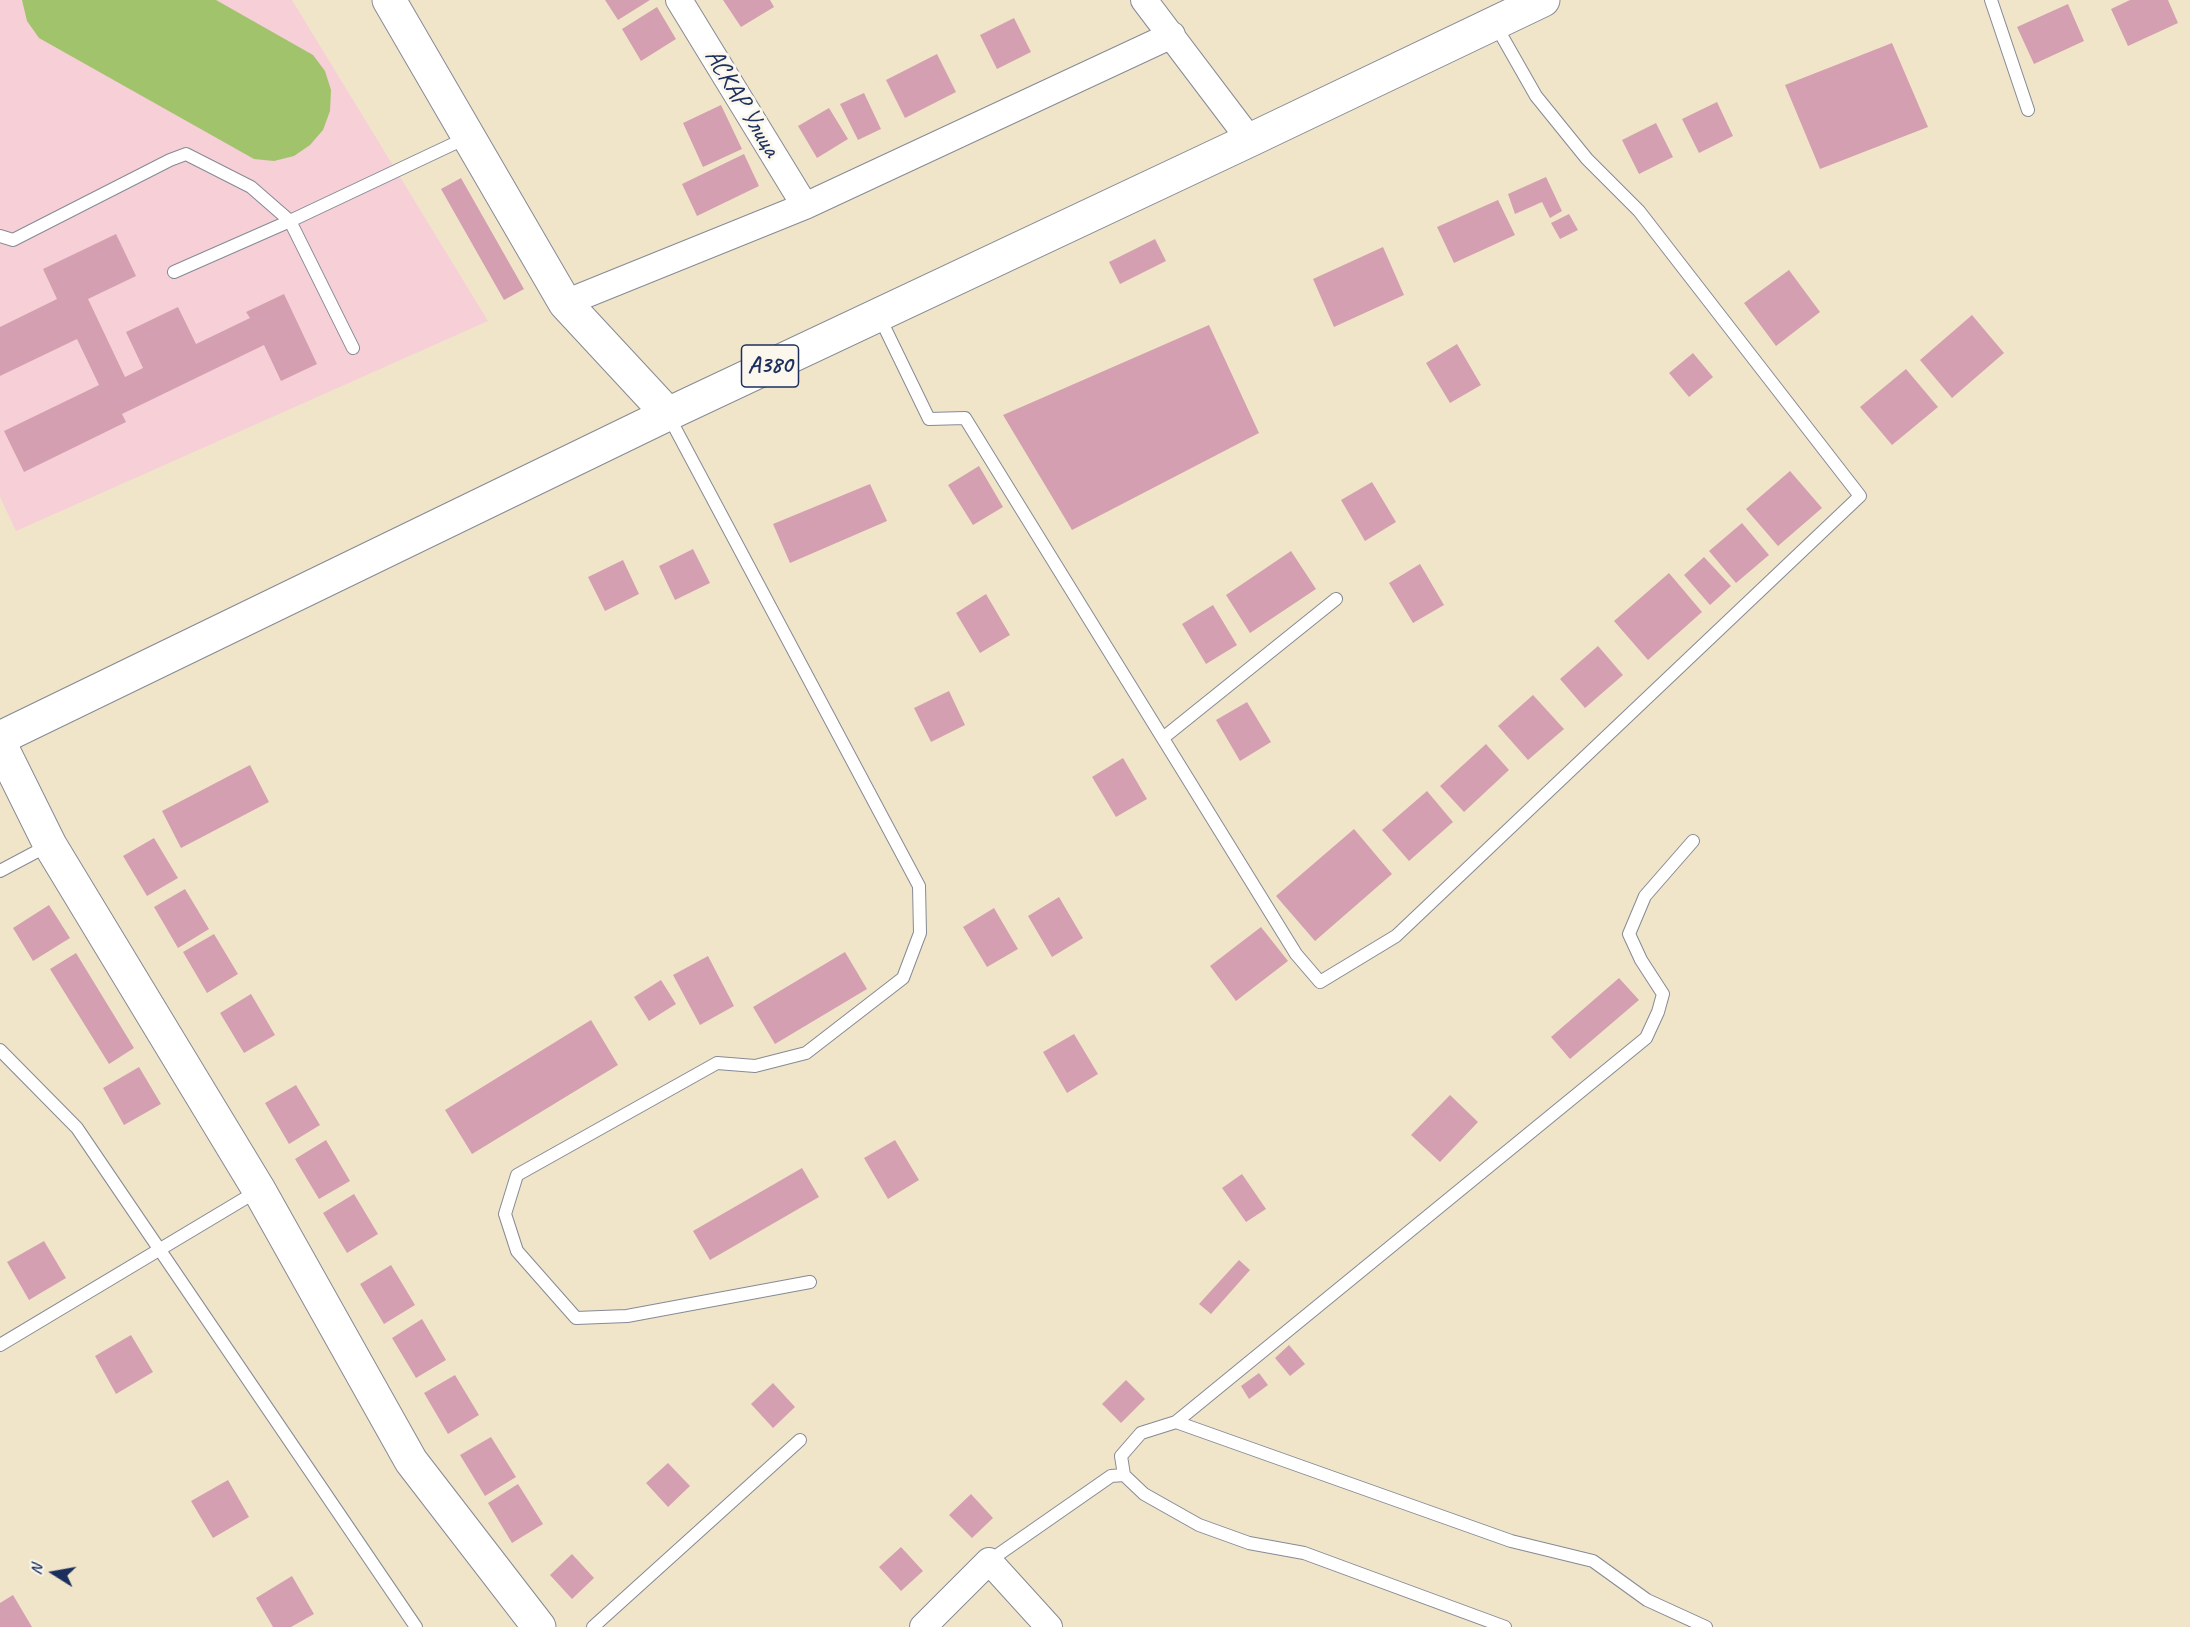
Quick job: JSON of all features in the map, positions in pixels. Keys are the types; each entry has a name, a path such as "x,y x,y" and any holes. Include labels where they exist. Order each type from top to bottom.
{"main road":[{"path":"389,0 565,303 668,414"},
{"name":"A380","path":"0,738 668,414 1250,141 1543,0"},
{"path":"0,744 50,845 259,1190 411,1461 539,1627"}],"street":[{"name":"АСКАР Улица","path":"679,0 805,206"},
{"path":"1144,0 1250,141"},
{"path":"565,303 805,206 1172,35"},
{"path":"923,1627 988,1562 1048,1627"}],"lane":[{"path":"1991,0 2028,110"},
{"path":"878,315 929,419 965,418 1296,954 1320,982 1396,936 1860,495 1639,211 1587,159 1536,96 1494,23"},
{"path":"174,272 290,221 469,137"},
{"path":"0,236 13,240 186,154 251,187 290,221 353,348"},
{"path":"668,414 919,886 920,933 903,978 806,1053 755,1066 717,1063 517,1175 505,1214 518,1251 576,1318 627,1316 810,1282"},
{"path":"1163,738 1336,599"},
{"path":"1505,1627 1304,1553 1249,1543 1199,1525 1144,1494 1124,1475 1121,1456 1141,1433 1176,1422 1646,1038 1658,1012 1662,994 1641,960 1629,934 1645,896 1693,841"},
{"path":"0,872 50,845"},
{"path":"0,1050 77,1128 416,1627"},
{"path":"0,1345 259,1190"},
{"path":"1176,1422 1511,1541 1593,1561 1647,1600 1706,1627"},
{"path":"593,1627 800,1440"},
{"path":"988,1562 1111,1476 1124,1475"}],"shaded area":[{"path":"0,0 292,0 488,321 16,531 0,497"}],"green space":[{"path":"22,0 216,0 313,55 325,71 331,90 330,111 323,130 310,145 294,156 274,161 254,159 39,38 27,21"}],"building":[{"path":"605,0 650,0 618,20"},
{"path":"723,0 770,0 774,7 741,27"},
{"path":"2130,0 2168,0 2178,23 2128,46 2111,9"},
{"path":"2068,4 2084,41 2034,64 2017,27"},
{"path":"657,7 676,39 641,61 622,29"},
{"path":"1014,18 1031,52 997,69 980,35"},
{"path":"1892,43 1928,127 1820,169 1785,85"},
{"path":"937,54 956,92 905,118 886,80"},
{"path":"864,93 881,129 858,140 840,104"},
{"path":"1717,102 1733,136 1699,153 1682,119"},
{"path":"721,105 742,149 703,167 683,123"},
{"path":"829,108 848,139 817,158 798,126"},
{"path":"1656,123 1673,157 1639,174 1622,140"},
{"path":"744,154 759,186 697,216 682,184"},
{"path":"1546,177 1562,211 1550,218 1542,202 1515,214 1508,194"},
{"path":"461,178 524,289 504,300 441,189"},
{"path":"1498,200 1515,235 1454,263 1437,227"},
{"path":"1569,214 1578,230 1560,239 1551,223"},
{"path":"116,234 136,276 88,299 125,377 143,368 126,332 178,307 196,344 250,318 246,312 284,294 317,364 281,381 264,345 122,414 126,422 24,472 4,431 99,385 77,339 0,376 0,327 57,299 43,269"},
{"path":"1155,239 1166,261 1120,284 1109,262"},
{"path":"1383,247 1404,295 1334,327 1313,279"},
{"path":"1789,270 1820,312 1776,346 1744,303"},
{"path":"1972,315 2004,353 1952,398 1920,360"},
{"path":"1209,325 1259,433 1072,530 1003,415"},
{"path":"1457,344 1481,385 1450,403 1426,363"},
{"path":"1693,353 1713,377 1689,397 1669,373"},
{"path":"1906,369 1938,407 1892,445 1860,407"},
{"path":"979,466 1003,507 973,525 948,485"},
{"path":"1790,471 1822,508 1778,546 1746,509"},
{"path":"1372,482 1396,522 1365,541 1341,500"},
{"path":"870,484 887,521 790,563 773,524"},
{"path":"1742,523 1769,555 1736,583 1709,551"},
{"path":"693,549 710,583 675,600 659,566"},
{"path":"1291,551 1316,589 1250,633 1226,595"},
{"path":"1704,557 1731,586 1710,605 1684,575"},
{"path":"623,560 639,594 605,611 588,577"},
{"path":"1420,564 1444,605 1413,623 1389,583"},
{"path":"1669,573 1702,612 1648,660 1614,621"},
{"path":"986,594 1010,635 980,653 956,613"},
{"path":"1213,605 1237,645 1206,664 1182,624"},
{"path":"1598,646 1623,675 1585,708 1560,679"},
{"path":"949,691 965,725 931,742 914,708"},
{"path":"1533,695 1564,729 1528,760 1498,726"},
{"path":"1247,702 1271,742 1240,761 1216,720"},
{"path":"1486,744 1509,770 1464,812 1440,786"},
{"path":"1123,758 1147,799 1116,817 1092,777"},
{"path":"250,765 269,802 181,848 162,811"},
{"path":"1427,791 1453,822 1409,861 1382,830"},
{"path":"1354,829 1392,874 1315,941 1276,896"},
{"path":"154,838 178,878 147,896 123,856"},
{"path":"185,889 209,929 178,948 154,907"},
{"path":"1059,897 1083,938 1052,957 1028,916"},
{"path":"49,905 70,938 33,961 13,928"},
{"path":"994,908 1018,949 987,967 963,927"},
{"path":"1261,927 1288,961 1236,1001 1210,966"},
{"path":"214,934 238,974 207,993 183,952"},
{"path":"845,952 867,989 775,1044 753,1007"},
{"path":"76,953 134,1048 109,1064 50,969"},
{"path":"708,956 734,1006 700,1025 673,975"},
{"path":"1619,978 1639,1000 1570,1059 1551,1037"},
{"path":"661,980 676,1004 649,1021 634,997"},
{"path":"251,994 275,1035 244,1053 220,1013"},
{"path":"591,1020 618,1065 472,1154 445,1110"},
{"path":"1074,1034 1098,1074 1067,1093 1043,1052"},
{"path":"139,1067 161,1104 124,1125 103,1088"},
{"path":"296,1085 320,1125 289,1144 265,1103"},
{"path":"1450,1095 1478,1122 1440,1162 1411,1135"},
{"path":"326,1140 350,1181 319,1199 295,1159"},
{"path":"895,1140 919,1180 888,1199 864,1158"},
{"path":"802,1168 819,1197 710,1260 693,1231"},
{"path":"1242,1174 1266,1209 1246,1222 1222,1188"},
{"path":"354,1194 378,1234 347,1253 323,1213"},
{"path":"44,1241 66,1278 29,1300 7,1262"},
{"path":"1239,1260 1250,1270 1211,1314 1199,1304"},
{"path":"391,1265 415,1305 384,1324 360,1284"},
{"path":"422,1319 446,1360 416,1378 392,1338"},
{"path":"131,1335 153,1372 116,1394 95,1356"},
{"path":"1289,1345 1305,1364 1290,1376 1275,1358"},
{"path":"1259,1373 1268,1385 1249,1399 1241,1386"},
{"path":"455,1375 479,1415 448,1434 424,1393"},
{"path":"1126,1380 1145,1399 1121,1423 1102,1404"},
{"path":"773,1383 795,1407 773,1428 751,1404"},
{"path":"491,1437 516,1477 485,1496 460,1455"},
{"path":"668,1463 690,1486 668,1507 646,1483"},
{"path":"228,1480 249,1517 213,1538 191,1501"},
{"path":"518,1484 543,1524 512,1543 488,1503"},
{"path":"971,1494 993,1518 972,1538 949,1515"},
{"path":"901,1547 923,1571 901,1591 879,1567"},
{"path":"572,1554 594,1578 572,1599 550,1575"},
{"path":"292,1576 314,1614 291,1627 273,1627 256,1598"},
{"path":"13,1595 32,1627 0,1627 0,1603"}]}
